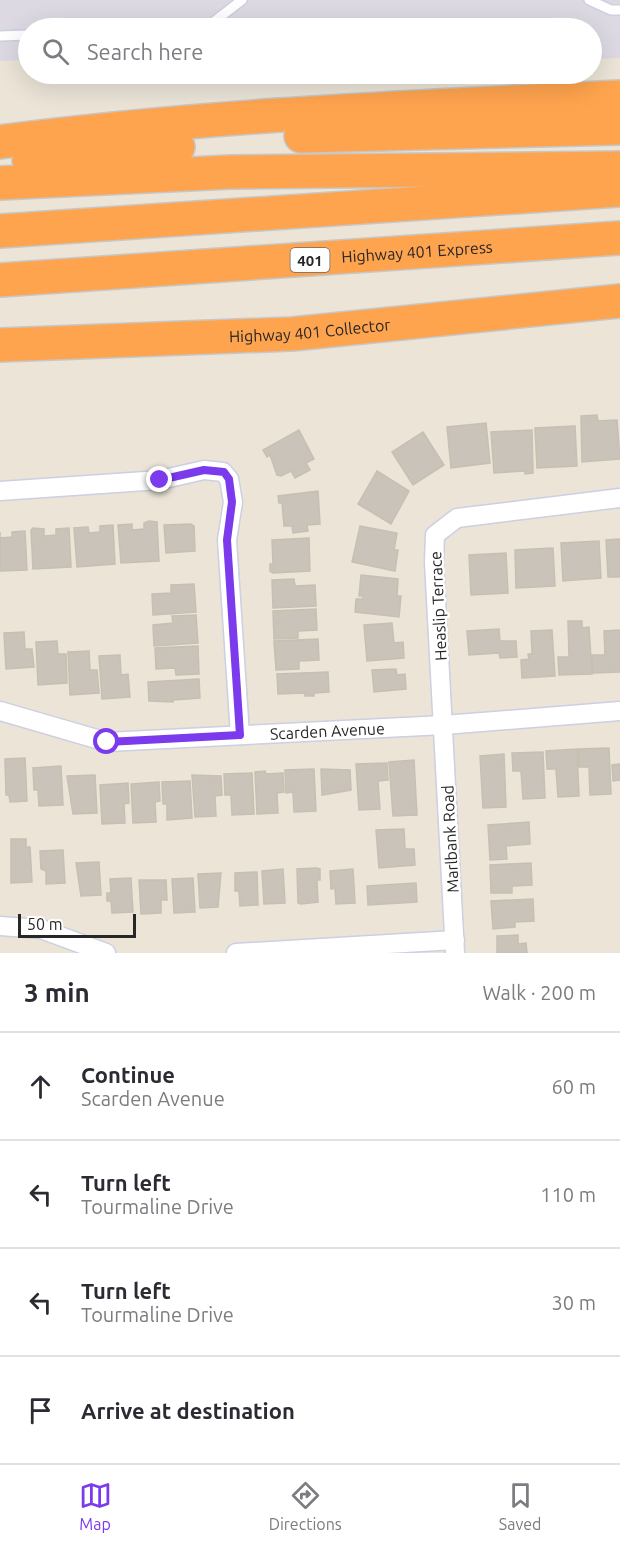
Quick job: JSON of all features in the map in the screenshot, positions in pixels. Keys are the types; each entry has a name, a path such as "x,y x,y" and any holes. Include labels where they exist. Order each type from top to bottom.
{"highway":[{"path":"0,142 76,132 333,110 620,97"},
{"path":"0,163 328,133 620,128"},
{"path":"0,183 231,172 620,168"},
{"path":"0,231 620,190"},
{"name":"Highway 401 Express","path":"0,280 620,238"},
{"name":"Highway 401 Collector","path":"0,345 292,334 620,301"}],"street":[{"path":"0,491 160,480 204,470 224,472 229,479 232,502 227,540 240,735"},
{"name":"Heaslip Terrace","path":"444,725 434,562 435,535 457,518 620,498"},
{"name":"Scarden Avenue","path":"0,711 107,742 444,725 620,711"},
{"name":"Marlbank Road","path":"444,725 455,947"},
{"path":"0,926 41,929 106,953"},
{"path":"236,953 455,947"}],"lane":[{"path":"219,18 242,0"},
{"path":"589,0 611,10 620,10"},
{"path":"0,36 18,35"}],"shaded area":[{"path":"0,0 620,0 620,58 602,59 602,18 18,18 18,60 0,61"}],"building":[{"path":"597,415 598,421 617,420 620,459 582,462 581,416"},
{"path":"486,423 490,463 451,468 447,427"},
{"path":"575,426 577,466 537,468 535,428"},
{"path":"299,430 314,459 306,463 310,470 295,478 291,471 281,476 277,475 270,455 267,457 263,450"},
{"path":"532,430 533,473 525,474 525,471 494,473 491,432"},
{"path":"423,432 444,465 413,485 392,452"},
{"path":"377,471 409,491 391,524 358,504"},
{"path":"318,491 320,524 307,525 308,531 293,533 292,526 284,526 282,503 279,503 278,496"},
{"path":"157,522 159,561 121,563 118,525 132,524 132,530 144,529 144,523"},
{"path":"191,524 194,526 195,551 166,553 164,525"},
{"path":"113,525 115,564 77,567 74,528 88,527 89,533 100,532 100,526"},
{"path":"360,526 397,533 394,550 398,550 395,571 352,562"},
{"path":"33,528 44,529 44,536 56,535 56,529 69,528 71,567 33,569 31,530"},
{"path":"25,531 27,570 0,571 0,538 12,537 12,532"},
{"path":"309,538 310,571 273,573 270,571 270,564 273,564 272,540"},
{"path":"620,539 620,577 608,577 606,540"},
{"path":"599,541 601,578 563,581 561,543"},
{"path":"553,548 555,586 516,588 515,550"},
{"path":"506,553 508,593 471,595 469,555"},
{"path":"361,575 398,579 397,596 401,596 399,617 355,612 356,599 363,599 363,596 359,596"},
{"path":"294,579 295,586 315,585 316,606 273,608 272,580"},
{"path":"194,584 196,612 153,615 152,594 171,593 171,585"},
{"path":"316,609 317,630 298,631 298,638 274,639 273,611"},
{"path":"196,615 198,643 154,646 153,625 173,623 172,616"},
{"path":"568,621 582,621 582,628 589,627 592,674 559,675 558,657 569,657"},
{"path":"392,623 394,643 403,642 404,658 367,661 364,625"},
{"path":"499,629 500,641 516,641 517,657 500,658 499,653 469,655 467,631"},
{"path":"552,630 555,676 522,678 521,660 529,659 528,654 532,654 531,631"},
{"path":"620,630 620,672 593,673 592,655 605,655 604,631"},
{"path":"24,632 25,649 32,649 34,667 6,669 4,633"},
{"path":"318,639 319,660 299,661 299,669 276,670 274,641"},
{"path":"57,641 58,654 66,654 67,683 38,685 36,642"},
{"path":"198,646 199,674 176,675 175,668 156,669 155,648"},
{"path":"89,651 90,670 97,670 99,693 70,695 68,652"},
{"path":"120,655 121,675 128,674 130,697 102,699 99,656"},
{"path":"396,669 397,675 405,674 406,689 374,692 372,670"},
{"path":"328,672 329,692 314,693 314,696 305,696 305,693 278,694 277,674"},
{"path":"199,679 200,698 173,700 173,702 149,701 148,682"},
{"path":"609,748 611,794 590,795 589,767 579,767 578,749"},
{"path":"577,749 579,796 558,797 556,769 547,769 546,751"},
{"path":"543,752 545,798 523,799 521,771 513,771 512,753"},
{"path":"504,754 506,807 483,808 480,756"},
{"path":"25,758 27,801 10,802 9,795 6,795 5,759"},
{"path":"414,760 417,815 393,816 389,762"},
{"path":"387,763 388,780 378,781 380,809 359,810 356,764"},
{"path":"620,764 620,780 613,781 612,765"},
{"path":"61,766 63,805 39,806 38,790 34,790 33,768"},
{"path":"314,769 316,811 294,812 293,792 286,793 285,770"},
{"path":"321,769 350,770 351,790 322,795"},
{"path":"265,771 266,774 283,773 284,792 277,793 278,813 257,814 255,772"},
{"path":"252,773 254,814 232,815 231,795 225,795 224,774"},
{"path":"95,775 97,813 73,814 67,776"},
{"path":"192,775 221,776 222,795 215,796 216,816 195,817"},
{"path":"190,781 192,818 167,820 167,804 163,804 162,782"},
{"path":"159,782 160,801 155,802 156,822 133,823 131,784"},
{"path":"128,783 129,803 124,804 125,823 102,824 100,785"},
{"path":"529,822 530,844 506,846 507,859 490,860 488,825"},
{"path":"404,829 405,849 414,849 415,865 379,868 376,830"},
{"path":"11,839 26,839 26,847 30,847 32,882 11,883"},
{"path":"63,850 65,883 46,884 46,871 41,869 40,851"},
{"path":"99,862 101,895 81,896 76,863"},
{"path":"531,863 532,885 512,886 512,893 491,893 490,865"},
{"path":"283,869 285,903 264,904 262,871"},
{"path":"297,869 320,869 320,880 317,880 318,902 298,903"},
{"path":"353,869 355,903 336,904 335,888 331,889 330,871"},
{"path":"257,872 258,905 240,906 239,891 235,891 235,873"},
{"path":"221,873 218,907 200,908 198,874"},
{"path":"131,878 133,912 112,913 111,901 107,901 107,893 111,893 110,879"},
{"path":"193,878 195,912 174,913 172,879"},
{"path":"139,880 166,880 167,900 161,900 161,913 141,914"},
{"path":"416,883 417,902 368,905 367,886"},
{"path":"533,899 534,921 515,922 515,927 493,929 491,901"},
{"path":"518,935 518,944 526,943 527,953 497,953 497,936"}],"route":[{"path":"107,742 240,735 227,540 232,502 229,479 224,472 204,470 160,480"}]}
